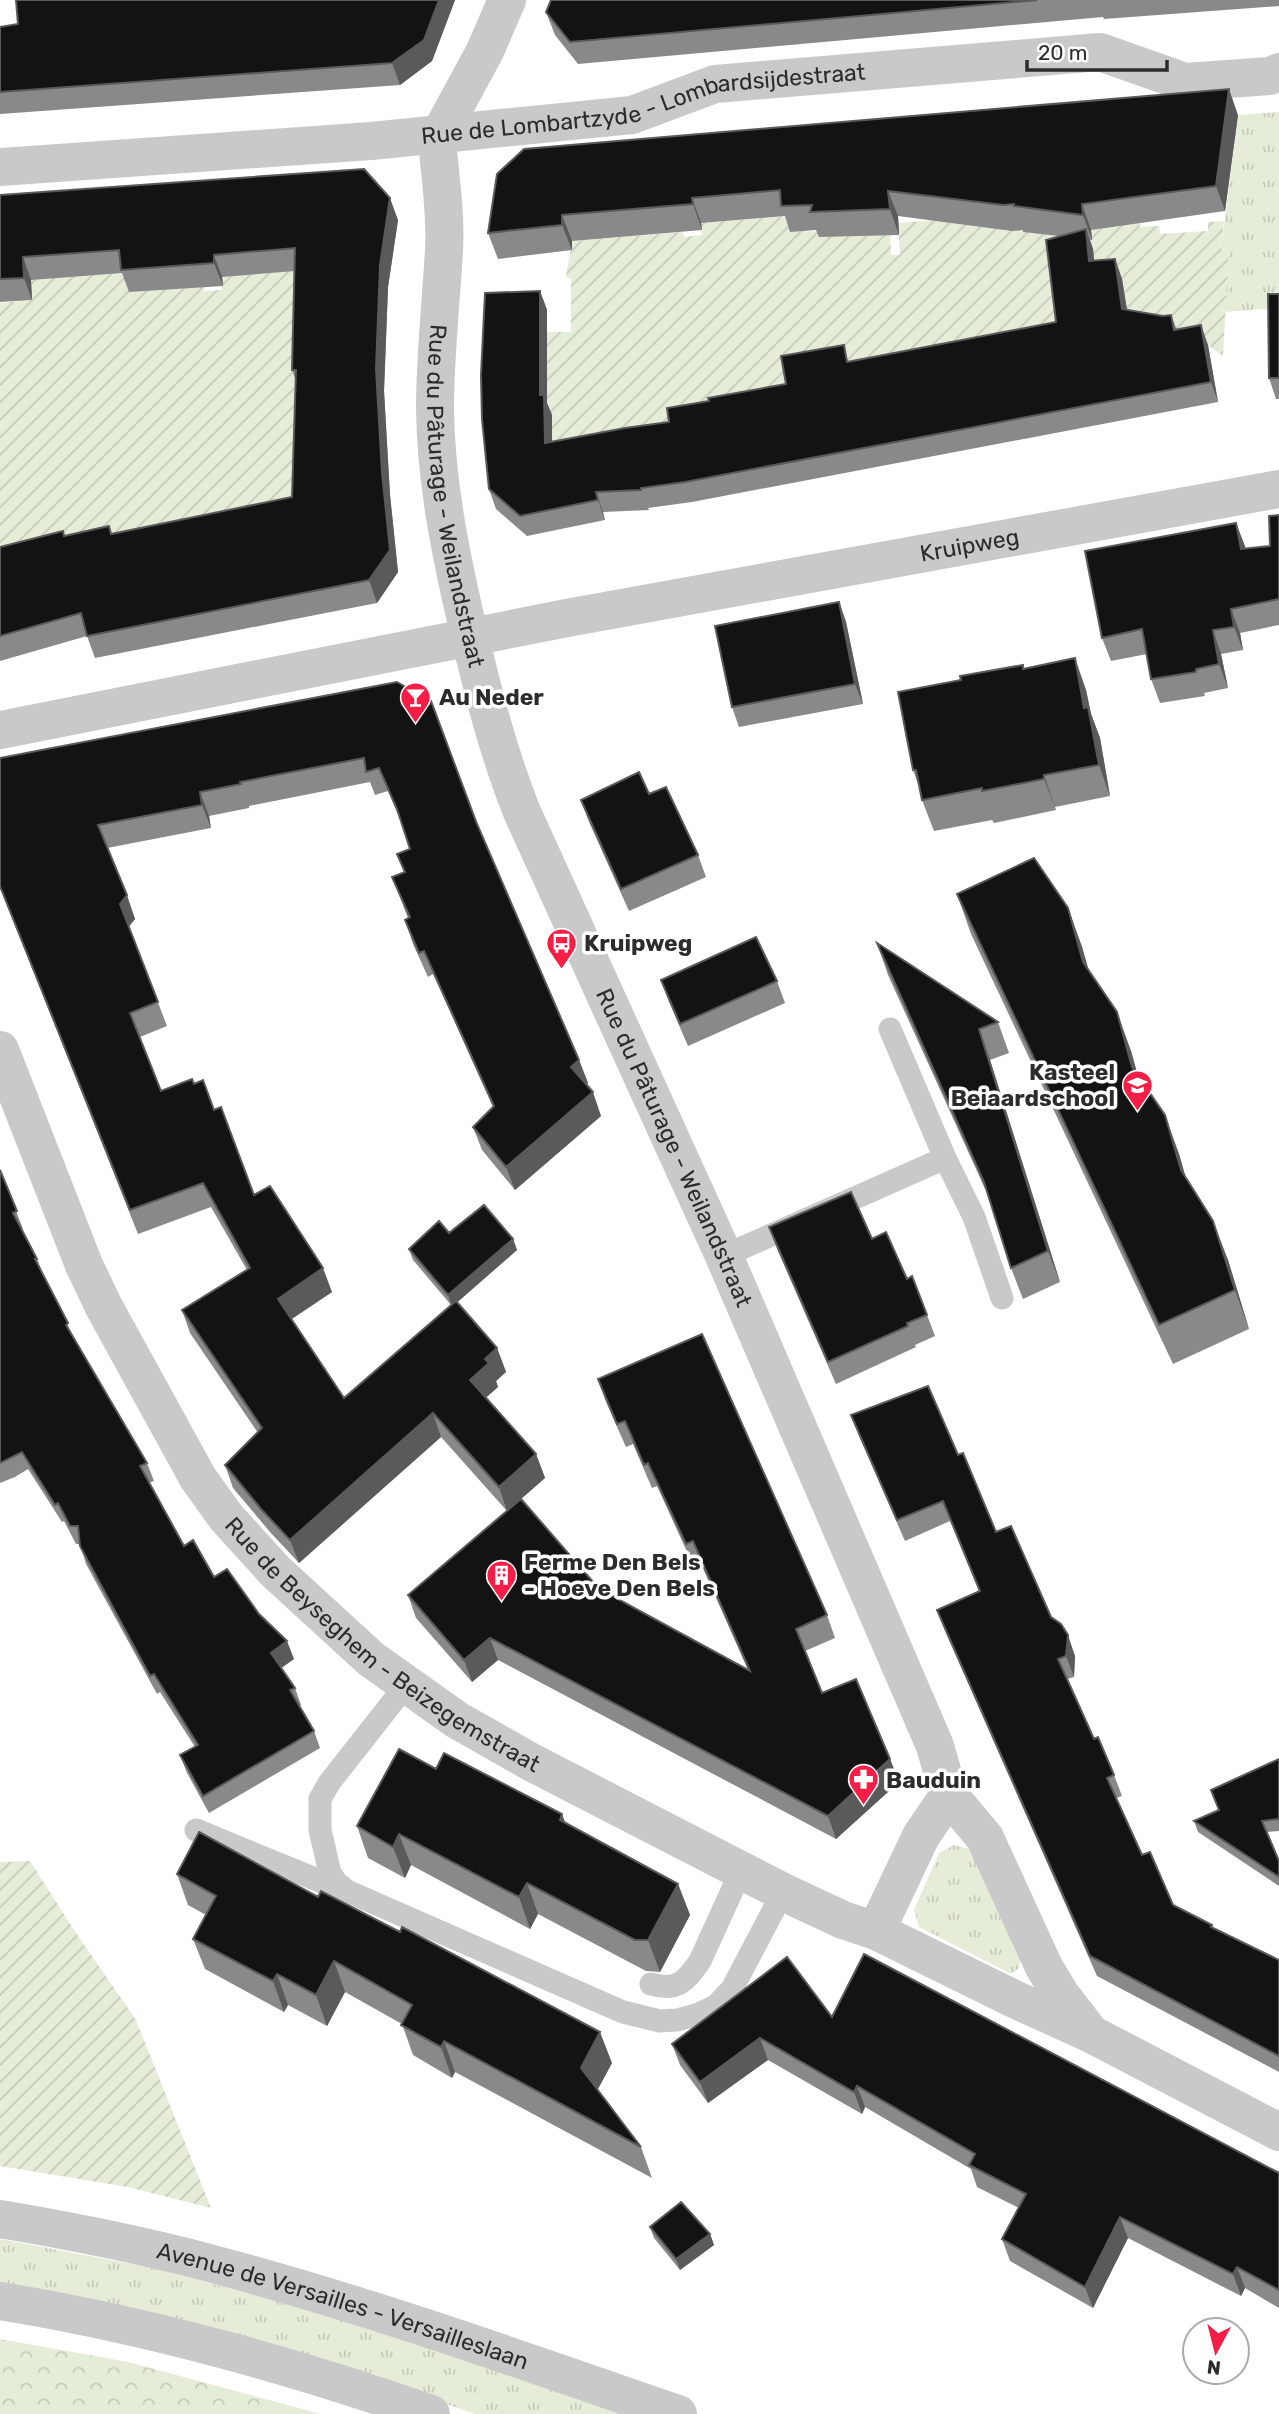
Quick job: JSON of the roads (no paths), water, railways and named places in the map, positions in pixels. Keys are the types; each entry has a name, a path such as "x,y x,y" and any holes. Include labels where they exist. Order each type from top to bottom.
{"street":[{"name":"Rue du Pâturage - Weilandstraat","path":"507,0 485,51 440,134 438,150 444,249 437,361 437,443 445,522 490,720 522,812 724,1256 935,1746 949,1795 985,1838 1044,1967 1061,1995 1091,2034"},
{"name":"Rue de Lombartzyde - Lombardsijdestraat","path":"0,167 370,141 632,115 715,84 1100,52 1185,82 1270,76 1279,72"},
{"name":"Kruipweg","path":"0,730 470,637 1279,489"},
{"name":"Rue de Beyseghem - Beizegemstraat","path":"0,1050 84,1265 104,1307 198,1478 226,1517 275,1571 371,1659 457,1720 531,1762 783,1892 844,1920 876,1931 1091,2034 1279,2132"},
{"path":"876,1931 921,1836 949,1795"},
{"path":"1012,1998 1034,1990 1044,1967"},
{"name":"Avenue de Versailles - Versailleslaan","path":"0,2219 126,2243 302,2289 414,2324 678,2414"},
{"path":"0,2301 164,2334 335,2382 431,2414"}],"lane":[{"path":"890,1029 945,1158 974,1217 1002,1298"},
{"path":"724,1256 945,1158"},
{"path":"346,1891 330,1873 320,1830 320,1798 406,1685"},
{"path":"196,1830 346,1891 623,2012 660,2021 677,2020 716,2006 732,1989 783,1892"},
{"path":"651,1984 672,1988 692,1973 741,1871"}],"place":[{"name":"Au Neder","path":"416,724"},
{"name":"Kruipweg","path":"561,970"},
{"name":"Kasteel Beiaardschool","path":"1138,1112"},
{"name":"Ferme Den Bels - Hoeve Den Bels","path":"501,1602"},
{"name":"Bauduin","path":"863,1807"}]}
